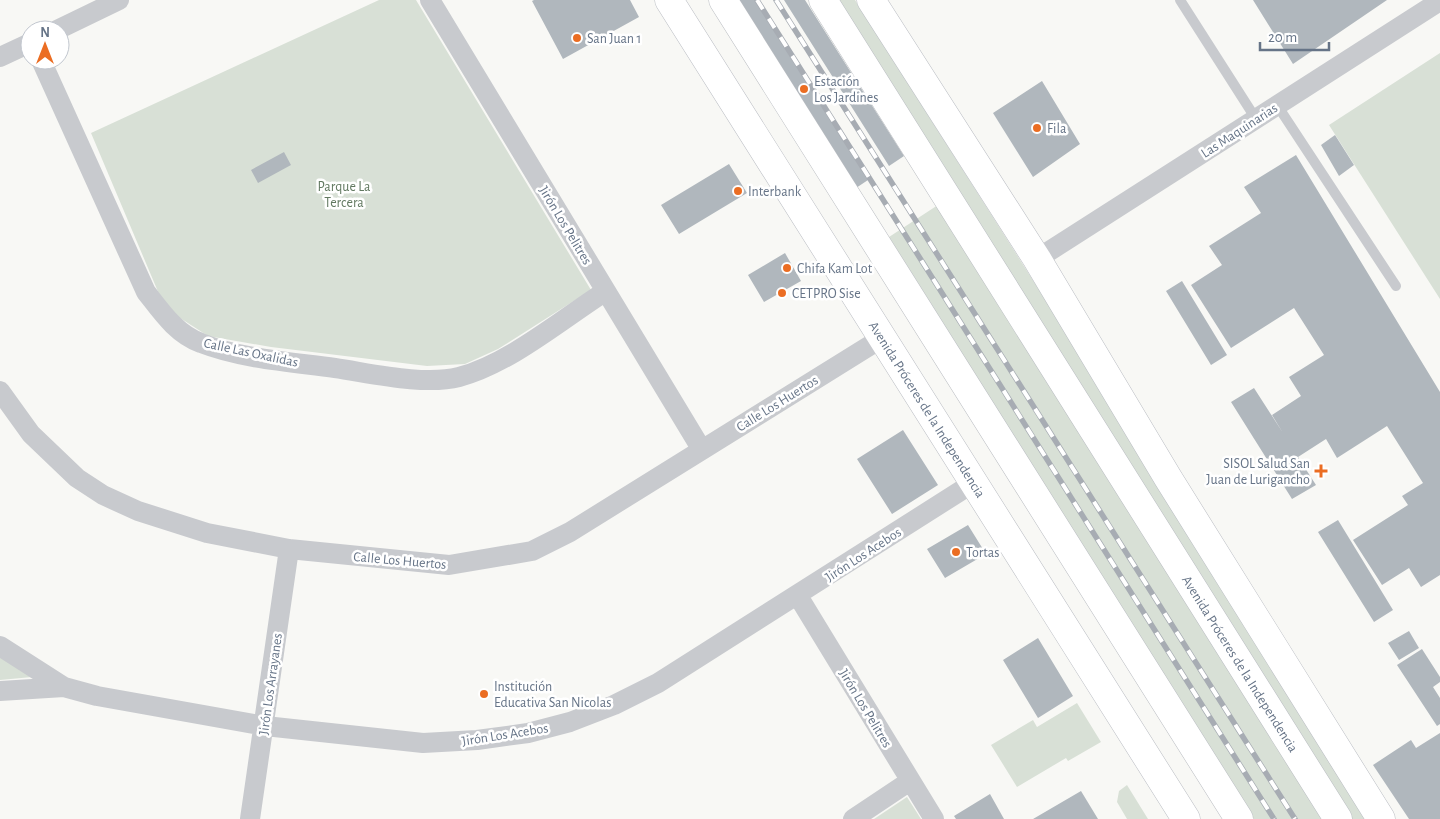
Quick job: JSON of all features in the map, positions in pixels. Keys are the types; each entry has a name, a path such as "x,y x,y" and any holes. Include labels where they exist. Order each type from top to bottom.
{"main road":[{"name":"Avenida Próceres de la Independencia","path":"669,0 973,483 996,515 1186,819"},
{"path":"723,0 1240,819"},
{"name":"Avenida Próceres de la Independencia","path":"823,0 1338,819"},
{"path":"871,0 1038,258 1168,478 1381,819"}],"street":[{"path":"70,24 120,0"},
{"name":"Jirón Los Pelitres","path":"430,0 702,450"},
{"name":"Las Maquinarias","path":"1038,258 1440,1"},
{"path":"0,57 20,48"},
{"name":"Calle Las Oxalidas","path":"46,70 146,292 169,322 199,342 229,351 279,360 414,379 458,377 496,363 606,291"},
{"name":"Calle Los Huertos","path":"0,391 32,434 77,478 103,495 138,512 207,533 289,549 449,565 532,551 570,532 882,338"},
{"name":"Jirón Los Acebos","path":"0,646 64,687 96,696 265,726 423,743 477,740 528,733 570,722 614,705 658,684 973,483"},
{"name":"Jirón Los Arrayanes","path":"250,819 265,726 289,549"},
{"name":"Jirón Los Pelitres","path":"798,596 934,819"},
{"name":"Jirón Los Acebos","path":"0,691 64,687"},
{"path":"853,819 910,781"}],"lane":[{"path":"1180,0 1256,119"},
{"path":"1278,105 1396,286"}],"green space":[{"name":"Parque La Tercera","path":"379,0 416,0 591,290 498,349 465,364 427,366 271,347 208,336 177,316 159,294 91,133"},
{"path":"839,0 855,0 1375,819 1352,819"},
{"path":"1440,53 1440,299 1329,125"},
{"path":"941,203 1324,819 1254,819 889,237"},
{"path":"0,657 32,677 0,680"},
{"path":"1077,703 1101,742 1068,761 1066,758 1017,787 991,745 1033,720 1037,727"},
{"path":"1127,785 1148,819 1127,819 1117,802 1119,791"},
{"path":"907,797 921,819 874,819"}],"building":[{"name":"San Juan 1","path":"630,0 639,17 563,59 532,1"},
{"name":"Estación Los Jardines","path":"737,0 758,0 871,178 856,188"},
{"name":"Estación Los Jardines","path":"784,0 805,0 904,156 889,166"},
{"path":"1253,0 1387,0 1293,64"},
{"name":"Fila","path":"1042,81 1080,144 1033,177 993,113"},
{"path":"1335,135 1354,165 1339,176 1321,145"},
{"path":"284,152 291,165 258,183 251,170"},
{"path":"1296,155 1440,392 1440,575 1421,587 1409,568 1382,585 1353,540 1408,505 1402,496 1423,483 1387,426 1337,458 1326,439 1298,457 1316,485 1292,499 1231,402 1254,388 1283,433 1272,415 1301,396 1289,377 1324,355 1294,308 1231,348 1191,285 1222,265 1209,246 1261,213 1244,187"},
{"path":"729,164 747,193 679,234 661,205"},
{"path":"785,253 801,281 764,302 748,275"},
{"path":"1182,281 1227,355 1211,365 1166,291"},
{"path":"903,430 938,485 892,514 857,459"},
{"path":"1338,520 1393,610 1374,622 1318,532"},
{"name":"Tortas","path":"968,525 986,554 945,578 927,549"},
{"path":"1409,631 1419,648 1399,660 1388,643"},
{"path":"1038,638 1073,696 1038,718 1003,660"},
{"path":"1422,649 1440,677 1440,682 1433,687 1440,698 1440,724 1437,726 1397,665"},
{"path":"1440,733 1440,819 1409,819 1373,765 1411,740 1416,748"},
{"path":"1081,791 1098,819 1033,819"},
{"path":"990,794 1004,819 956,819 954,816"}],"railway":[{"path":"757,0 1274,819"},
{"path":"776,0 1295,819"}],"place":[{"name":"San Juan 1","path":"577,38"},
{"name":"Estación Los Jardines","path":"804,89"},
{"name":"Fila","path":"1037,128"},
{"name":"Interbank","path":"738,191"},
{"name":"Chifa Kam Lot","path":"787,268"},
{"name":"CETPRO Sise","path":"782,293"},
{"name":"SISOL Salud San Juan de Lurigancho","path":"1321,471"},
{"name":"Tortas","path":"956,552"},
{"name":"Institución Educativa San Nicolas","path":"484,694"}]}
